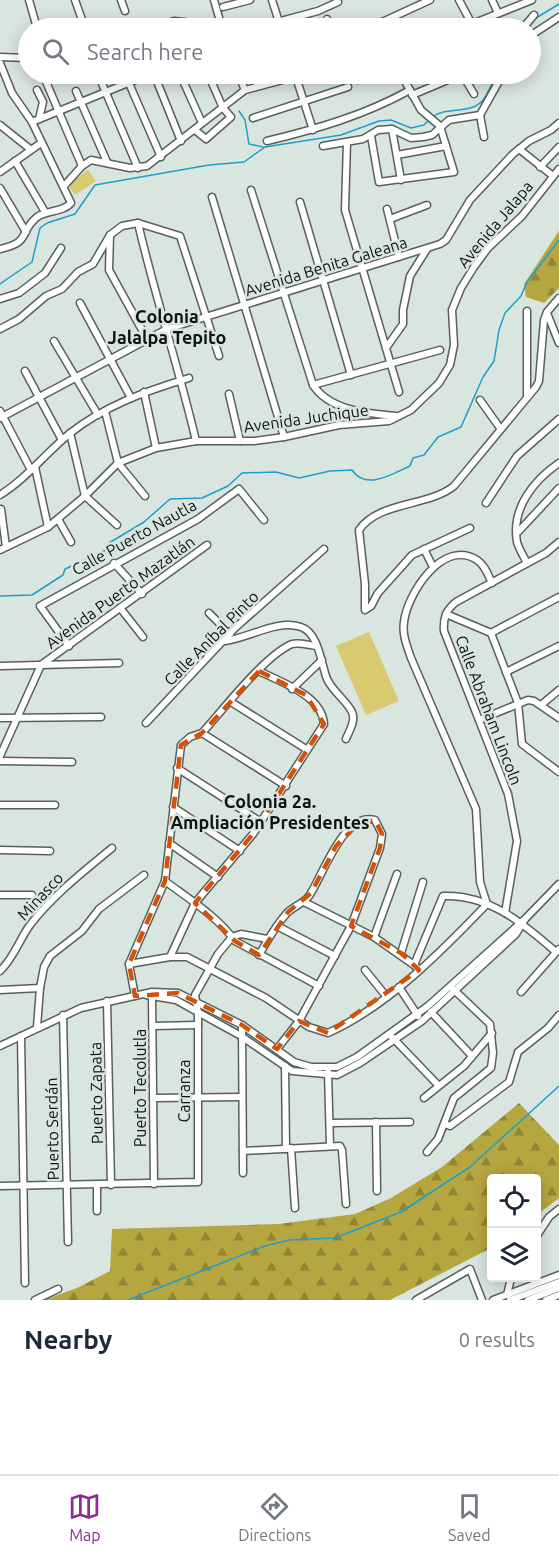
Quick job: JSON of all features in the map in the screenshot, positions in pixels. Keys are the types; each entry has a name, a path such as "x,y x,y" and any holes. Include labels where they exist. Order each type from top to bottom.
{"street":[{"path":"28,0 34,18"},
{"path":"75,0 81,18"},
{"path":"121,0 125,12"},
{"path":"214,0 220,7 221,18"},
{"path":"220,7 250,0"},
{"path":"272,0 278,18"},
{"path":"395,18 430,0"},
{"path":"459,0 469,18"},
{"path":"492,0 498,13"},
{"path":"488,18 532,0"},
{"path":"293,18 324,9 337,1"},
{"path":"541,29 559,17"},
{"path":"0,57 18,58"},
{"path":"0,63 3,80 35,121 41,143 70,199 66,207 45,212 30,223 16,245 0,249"},
{"path":"47,84 82,166"},
{"path":"102,84 138,168"},
{"path":"35,121 124,84"},
{"path":"130,84 161,157"},
{"path":"156,84 182,141"},
{"path":"184,84 202,123"},
{"path":"195,130 206,139 231,117 223,108 212,84"},
{"path":"242,84 244,90"},
{"path":"64,186 82,166 91,160 138,168 161,157 244,90 264,84"},
{"path":"298,84 313,130"},
{"path":"371,136 379,182 454,172 440,126 429,117 407,84"},
{"path":"267,141 313,130 379,107 434,84"},
{"path":"468,84 474,94"},
{"path":"484,137 480,115 497,84"},
{"path":"253,118 348,87"},
{"path":"35,121 43,102 37,90"},
{"path":"76,91 107,162"},
{"path":"323,146 371,136 378,130 392,129 411,138 432,135 440,126 462,116 480,115"},
{"name":"Avenida Benita Galeana","path":"1,415 167,329 361,270 446,240 470,200 519,149 559,123"},
{"path":"0,125 30,149"},
{"path":"392,129 401,180"},
{"path":"347,142 345,210 399,392"},
{"path":"0,163 3,170 41,143"},
{"path":"397,155 446,146"},
{"path":"540,167 559,147"},
{"path":"519,149 553,176"},
{"path":"15,161 45,212"},
{"name":"Avenida Jalapa","path":"396,416 411,410 446,374 453,356 452,310 461,288 488,248 522,216 559,169"},
{"path":"0,188 26,232"},
{"path":"251,190 312,385 324,398 345,407 396,416"},
{"path":"212,197 284,437"},
{"path":"300,202 351,375"},
{"path":"0,206 8,204"},
{"path":"390,219 427,205"},
{"path":"387,209 399,257"},
{"path":"138,224 149,273 185,379 196,441"},
{"path":"0,329 19,319 46,296 62,289 78,272 93,264 110,235 122,226 138,224 180,236 219,356"},
{"path":"110,235 109,270 147,339"},
{"path":"0,299 19,293 45,273 62,248"},
{"path":"386,348 403,324 403,304 410,276 427,248"},
{"path":"470,528 412,555 378,593 371,606 364,610 365,584 359,530 363,524 375,517 445,494 454,486 539,381 547,312 559,298"},
{"path":"80,303 130,398"},
{"path":"527,311 527,397"},
{"path":"547,312 559,343"},
{"path":"54,341 98,415"},
{"path":"312,385 440,350"},
{"path":"25,371 62,440"},
{"path":"0,494 33,469 62,440 98,415 144,392 185,379"},
{"path":"144,392 156,448"},
{"path":"228,394 240,441"},
{"path":"480,400 500,428"},
{"path":"105,411 118,463 145,496"},
{"path":"1,415 33,469 48,527"},
{"name":"Avenida Juchique","path":"3,549 48,527 85,496 118,463 156,448 196,441 240,441 284,437 339,425 388,421 396,416"},
{"path":"486,503 518,456 559,419"},
{"path":"70,434 85,496 117,525"},
{"path":"527,563 517,542 520,509 527,493 539,476 559,462"},
{"path":"518,532 559,488"},
{"name":"Calle Puerto Nautla","path":"69,646 40,606 114,563 198,519 239,489 264,520"},
{"path":"1,509 3,549"},
{"path":"58,519 71,542"},
{"path":"559,542 546,554 456,602 446,614 491,633 518,703 524,747 559,772"},
{"name":"Avenida Puerto Mazatlán","path":"0,756 41,665 207,545"},
{"name":"Calle Aníbal Pinto","path":"146,723 230,634 324,549"},
{"path":"424,549 433,567"},
{"path":"487,904 480,882 478,821 473,798 404,637 405,614 417,585 433,567 454,558 473,558 479,561 492,583"},
{"path":"114,563 142,594"},
{"path":"491,633 559,597"},
{"path":"121,609 143,637"},
{"path":"209,613 230,634"},
{"name":"Calle Abraham Lincoln","path":"446,614 444,631 506,787 517,841 505,913"},
{"path":"224,642 277,626 308,630 322,660 327,679 352,713 353,724 346,739"},
{"path":"135,996 129,964 165,881 181,745 190,737 201,733 259,671 291,645 316,646"},
{"path":"506,672 559,646"},
{"path":"292,689 322,660"},
{"path":"0,666 119,663"},
{"path":"170,957 195,903 240,851 322,728 324,718 306,695 259,671"},
{"path":"541,705 559,690"},
{"path":"479,720 528,700 541,705 559,718"},
{"path":"231,702 306,749"},
{"path":"0,718 101,717"},
{"path":"201,733 285,786"},
{"path":"0,761 72,762"},
{"path":"177,768 261,822"},
{"path":"0,805 55,805"},
{"path":"173,807 240,851"},
{"path":"258,956 267,939 288,912 304,902 336,846 359,823 370,818 375,820 381,827 380,848 351,926 299,1022 277,1049"},
{"path":"169,843 218,877"},
{"name":"Minasco","path":"0,971 10,960 36,918 74,879 112,848"},
{"path":"0,850 50,850"},
{"path":"374,937 397,874"},
{"path":"37,1027 40,988 44,967 50,956 82,931 99,909 144,875"},
{"path":"165,881 258,956 319,986"},
{"path":"401,953 423,882"},
{"path":"392,1037 422,1021 431,1013 559,884"},
{"path":"0,895 32,895"},
{"path":"417,967 443,896 487,904 522,922 557,950 521,992"},
{"path":"304,902 374,937 401,953 417,967"},
{"path":"129,964 170,957 187,957 266,998 299,1022 321,1033 328,1033 399,987 417,967 487,904"},
{"path":"277,926 335,956"},
{"path":"195,1000 209,969 232,937 241,934 267,939"},
{"path":"365,970 386,996"},
{"path":"399,987 422,1021"},
{"path":"0,990 40,988"},
{"path":"150,995 176,1000 241,1036 285,1067 299,1073 347,1071 392,1037 417,1014 453,989"},
{"path":"427,1152 438,1139 453,1098 491,1068 490,1024 453,989"},
{"path":"0,1046 63,1015 107,1001 135,996 178,993 242,1025 285,1056 302,1065 328,1072"},
{"name":"Puerto Tecolutla","path":"150,995 153,1026 154,1184"},
{"name":"Carranza","path":"154,1184 198,1182 198,1012 195,1000"},
{"name":"Puerto Zapata","path":"107,1001 111,1185"},
{"path":"428,1006 431,1013 472,1056"},
{"name":"Puerto Serdán","path":"63,1015 68,1242"},
{"path":"445,1124 450,1126 508,1082 518,1052 548,1028 559,1015"},
{"path":"153,1026 198,1025"},
{"path":"242,1025 243,1173"},
{"path":"424,1098 472,1056 492,1033"},
{"path":"21,1036 25,1283"},
{"path":"392,1037 438,1084"},
{"path":"285,1056 289,1149 295,1208"},
{"path":"328,1072 330,1146"},
{"path":"154,1098 241,1097"},
{"path":"376,1122 377,1191"},
{"path":"330,1123 410,1122"},
{"path":"243,1151 338,1146 342,1150 346,1204"},
{"path":"0,1186 154,1184"},
{"path":"97,1185 98,1211"},
{"path":"541,1230 549,1217 559,1209"},
{"path":"416,1300 470,1269 482,1300"},
{"path":"508,1298 559,1275"},
{"path":"508,1298 510,1282"},
{"path":"493,1300 508,1298 559,1282"},
{"path":"528,1300 559,1288"},
{"path":"35,1300 58,1289"},
{"path":"546,1300 559,1295"}],"highlighted area":[{"path":"259,671 306,695 324,724 253,834 195,903 235,941 259,955 288,912 311,893 336,846 359,823 375,820 382,834 380,848 351,926 401,953 419,970 328,1033 299,1021 277,1049 242,1025 178,993 135,996 129,964 165,881 181,745 202,733"}],"shaded area":[{"path":"88,170 96,181 75,195 70,188 71,182"},
{"path":"369,632 399,701 366,715 336,646"}],"green space":[{"path":"559,231 559,288 544,303 526,297 524,284"},
{"path":"519,1103 559,1145 559,1198 541,1212 541,1174 487,1174 487,1250 390,1300 44,1300 77,1288 110,1271 112,1229 279,1224 355,1214 391,1198 442,1167"}],"waterway":[{"path":"536,18 559,4"},
{"path":"432,117 478,105 492,84"},
{"path":"239,111 245,120 249,144 263,147"},
{"path":"0,284 32,262 40,228 47,223 75,214 95,185 209,165 244,162 265,147 341,135 379,121 391,120 411,128 424,125 429,120"},
{"path":"0,596 32,595 63,575 65,569 106,550 109,543 144,522 170,499 202,498 228,486 242,473 276,472 299,478 330,471 352,470 358,476 372,480 410,466 413,458 424,455 438,437 461,427 483,377 494,361 499,330 505,313 521,296 527,282 559,240"},
{"path":"128,1300 265,1246 289,1240 335,1238 401,1212 470,1167 559,1086"}],"district":[{"name":"Colonia Jalalpa Tepito","path":"167,326"},
{"name":"Colonia 2a. Ampliación Presidentes","path":"270,811"}]}
